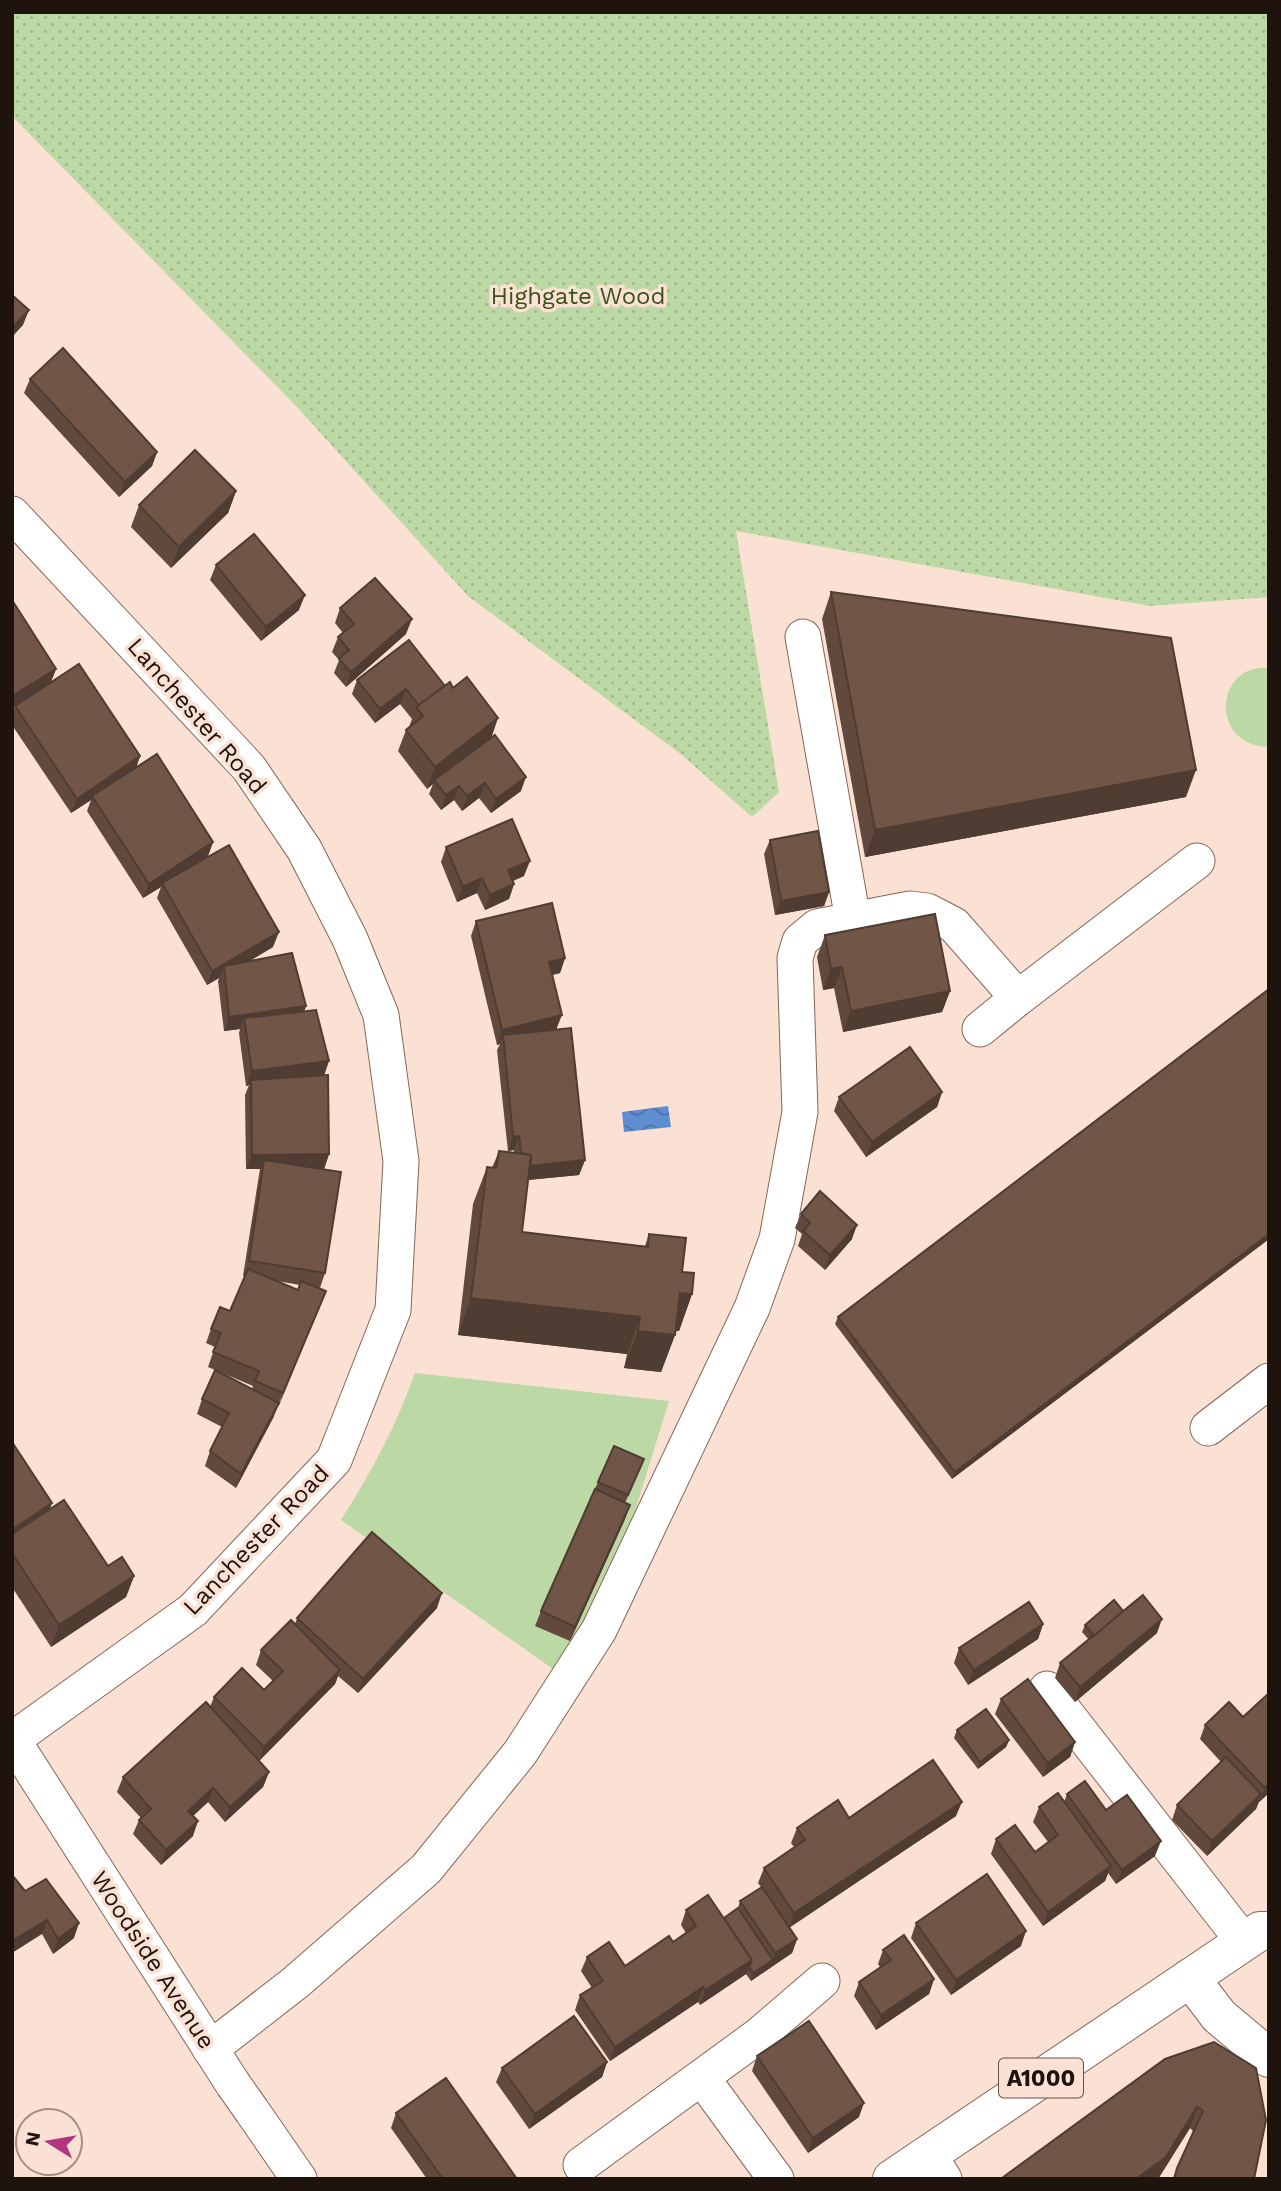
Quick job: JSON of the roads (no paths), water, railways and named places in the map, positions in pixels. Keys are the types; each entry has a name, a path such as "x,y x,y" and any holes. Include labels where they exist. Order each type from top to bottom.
{"main road":[{"name":"A1000","path":"892,2179 936,2166 1261,1928"},
{"path":"1190,1978 1219,2016 1269,2058"}],"street":[{"name":"Lanchester Road","path":"12,513 249,768 304,849 350,939 381,1014 401,1161 393,1310 334,1460 193,1610 12,1739"},
{"path":"803,637 853,920"},
{"path":"980,1028 1197,861"},
{"path":"208,2046 295,1983 426,1869 520,1753 599,1630 752,1308 777,1239 800,1112 795,958 800,940 817,927 910,909 927,911 941,917 965,935 1018,998"},
{"path":"1208,1428 1269,1381"},
{"path":"1047,1689 1261,1928"},
{"name":"Woodside Avenue","path":"12,1739 208,2046 299,2179"},
{"path":"581,2165 702,2078 822,1981"},
{"path":"702,2078 776,2179"}],"water":[{"path":"668,1106 671,1127 624,1132 622,1112"}],"park label":[{"name":"Highgate Wood","path":"578,296"}]}
